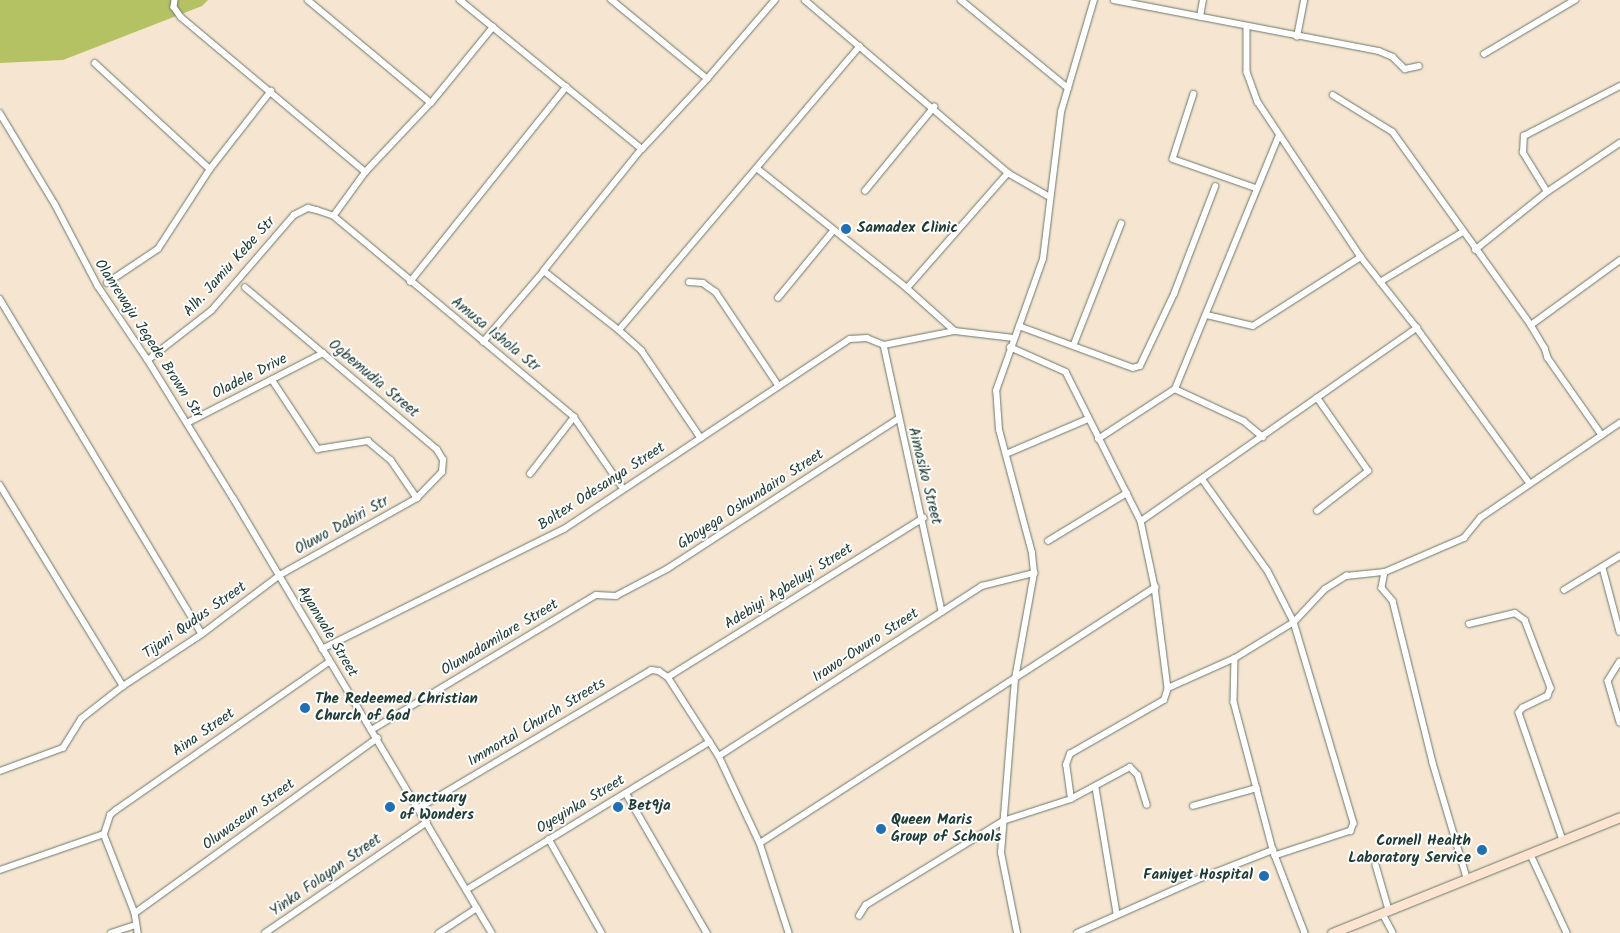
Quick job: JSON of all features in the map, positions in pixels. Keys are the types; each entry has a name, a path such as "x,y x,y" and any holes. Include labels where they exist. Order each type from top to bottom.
{"main road":[{"path":"1332,933 1467,878 1531,855 1620,817"}],"street":[{"path":"175,0 174,7 181,18 272,91 366,172"},
{"path":"308,0 431,103"},
{"path":"460,0 642,149"},
{"path":"611,0 707,79"},
{"path":"483,342 544,271 642,149 707,79 775,0"},
{"path":"805,0 934,107 1008,173 1050,197"},
{"path":"961,0 1068,88"},
{"path":"1017,933 1001,853 1015,678 1034,573 1032,553 996,411 996,391 1010,347 1043,259 1061,112 1094,0"},
{"path":"1114,0 1247,28 1387,53 1405,69 1419,66"},
{"path":"1200,17 1203,0"},
{"path":"1297,37 1304,0"},
{"path":"1484,54 1575,0"},
{"path":"334,216 366,172 431,103 493,27"},
{"path":"1247,28 1247,72 1251,87 1279,135 1361,257 1417,328 1529,482"},
{"path":"619,330 644,297 758,169 860,46"},
{"path":"95,63 210,169"},
{"path":"1547,192 1523,153 1524,136 1620,86"},
{"path":"410,282 566,87"},
{"path":"107,283 158,249 210,169 272,91"},
{"path":"1194,94 1173,158 1256,188"},
{"path":"1333,95 1393,132 1475,250 1531,326 1545,348 1548,358 1602,435"},
{"path":"865,190 934,107"},
{"name":"Olanrewaju Jegede Brown Str","path":"0,113 55,204 98,286 148,360 280,575"},
{"path":"1098,439 1175,389 1207,315 1256,188 1279,135"},
{"path":"1475,250 1547,192 1620,143"},
{"path":"758,169 907,288 955,331"},
{"path":"907,288 1008,173"},
{"path":"1019,326 1074,344 1133,368 1140,366 1174,294 1215,187"},
{"name":"Alh. Jamiu Kebe Str","path":"148,360 212,310 294,215 308,208 334,216"},
{"name":"Amusa Ishola Str","path":"334,216 410,282 574,417 623,488"},
{"path":"1074,344 1121,224"},
{"path":"778,298 833,230"},
{"path":"1380,282 1463,232"},
{"path":"1207,315 1253,326 1361,257"},
{"path":"1531,326 1620,260"},
{"path":"544,271 619,330 642,351 701,438"},
{"path":"689,282 703,284 716,292 779,386"},
{"name":"Ogbemudia Street","path":"246,288 437,450 443,460 442,472 417,498"},
{"path":"0,298 202,634"},
{"path":"1141,522 1417,328"},
{"path":"884,345 955,331 1014,338"},
{"name":"Boltex Odesanya Street","path":"322,650 564,529 623,488 850,339 867,338 884,345"},
{"name":"Aimasiko Street","path":"884,345 898,419 923,518 942,612"},
{"path":"1010,347 1063,369 1141,522 1155,587 1168,688 1164,700 1070,754 1066,765 1071,799"},
{"name":"Oladele Drive","path":"187,423 273,381 323,353"},
{"path":"273,381 318,449 368,441 391,460 417,498"},
{"path":"1175,389 1244,421 1263,437"},
{"path":"1317,398 1368,472 1317,511"},
{"path":"530,474 574,417"},
{"path":"1006,454 1088,418"},
{"name":"Gboyega Oshundairo Street","path":"616,596 667,570 898,419"},
{"path":"1168,688 1235,658 1294,622 1325,589 1346,576 1385,572 1464,538 1480,518 1529,482 1620,423"},
{"path":"1077,933 1117,914 1274,853 1351,831 1354,826 1294,622 1268,570 1203,480"},
{"path":"0,485 123,686"},
{"path":"1048,541 1127,493"},
{"name":"Oluwo Dabiri Str","path":"280,575 417,498"},
{"name":"Adebiyi Agbeluyi Street","path":"668,677 923,518"},
{"path":"1564,590 1620,556"},
{"path":"1603,568 1620,632"},
{"path":"1385,572 1382,588 1393,602 1433,764 1467,878"},
{"name":"Irawo-Owuro Street","path":"719,756 982,586 1034,573"},
{"name":"Tijani Qudus Street","path":"0,771 63,748 81,719 123,686 202,634 280,575"},
{"name":"Ayanwale Street","path":"280,575 329,662 373,729 492,933"},
{"path":"760,843 1155,587"},
{"name":"Oluwadamilare Street","path":"373,729 596,595 616,596"},
{"path":"1469,624 1516,613 1525,620 1551,688 1548,696 1523,708 1519,713 1563,840"},
{"path":"1235,658 1234,702 1274,853 1305,933"},
{"name":"Aina Street","path":"104,834 110,815 116,810 329,662"},
{"path":"1620,662 1608,681 1620,722"},
{"name":"Immortal Church Streets","path":"419,808 651,670 668,677"},
{"path":"668,677 719,756 760,843 789,933"},
{"name":"Oluwaseun Street","path":"135,913 378,738"},
{"name":"Oyeyinka Street","path":"466,890 709,742"},
{"path":"859,916 866,905 1003,820 1071,799 1096,788 1125,768 1135,768 1147,805"},
{"path":"1096,788 1117,914"},
{"path":"1192,806 1257,788"},
{"path":"626,793 707,933"},
{"name":"Yinka Folayan Street","path":"266,933 427,822"},
{"path":"0,870 104,834 135,913 135,925 138,933"},
{"path":"549,839 602,933"},
{"path":"1531,855 1567,933"},
{"path":"1376,866 1386,912 1393,933"},
{"path":"439,933 477,908"},
{"path":"111,933 135,925"}],"green space":[{"path":"0,0 208,0 202,6 63,60 0,63"}],"place":[{"name":"Samadex Clinic","path":"846,229"},
{"name":"The Redeemed Christian Church of God","path":"305,708"},
{"name":"Sanctuary of Wonders","path":"390,807"},
{"name":"Bet9ja","path":"618,807"},
{"name":"Queen Maris Group of Schools","path":"881,829"},
{"name":"Cornell Health Laboratory Service","path":"1482,850"},
{"name":"Faniyet Hospital","path":"1264,876"}]}
